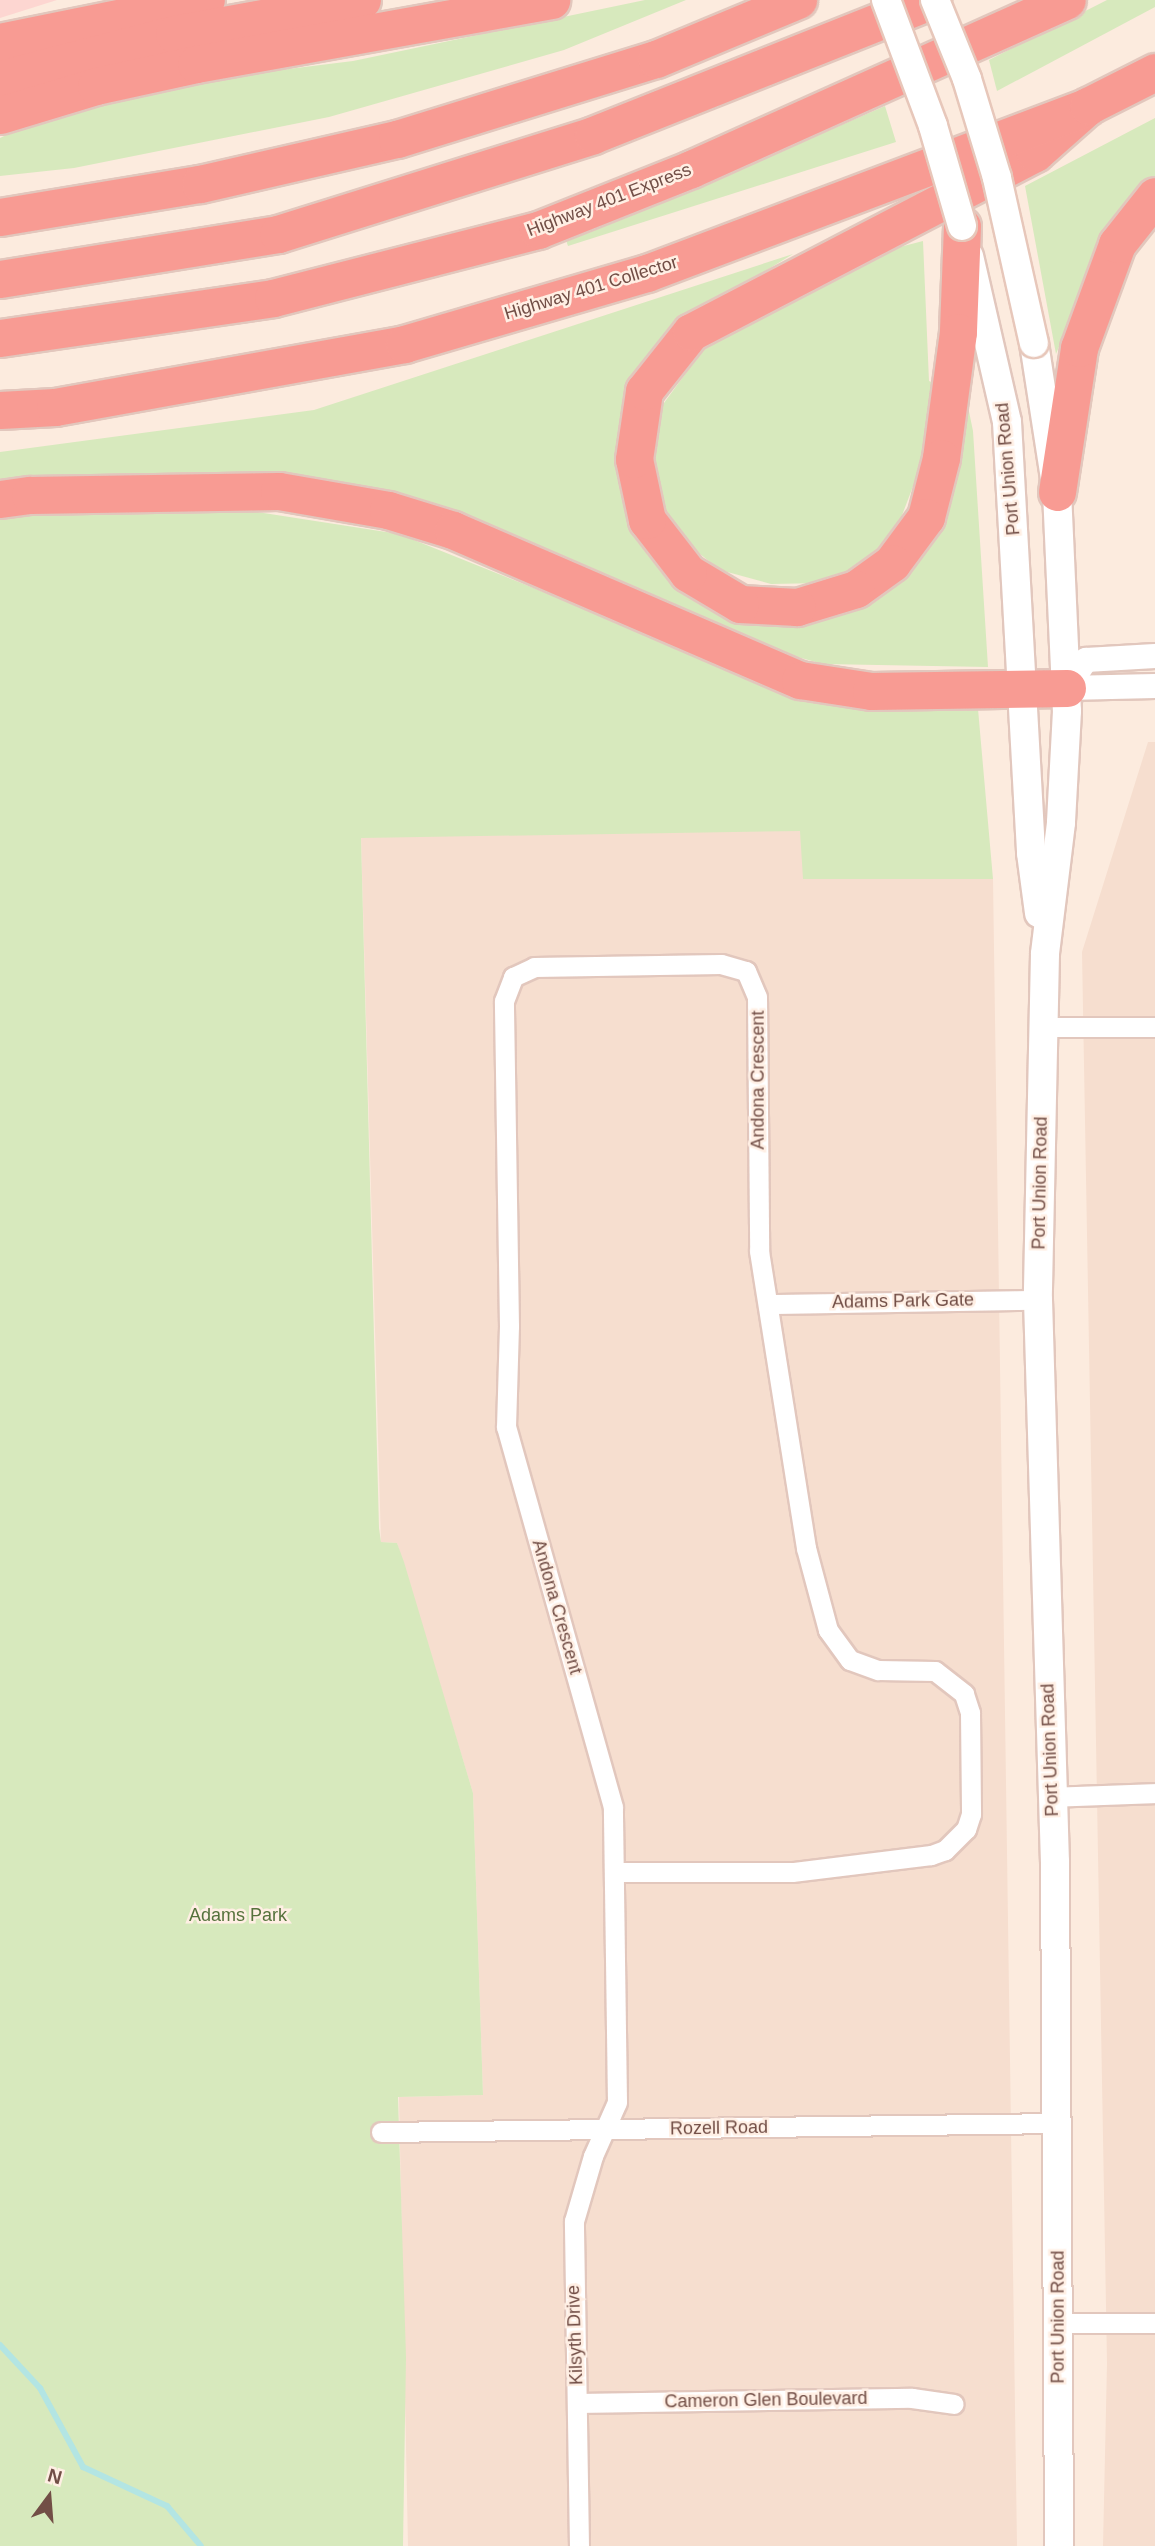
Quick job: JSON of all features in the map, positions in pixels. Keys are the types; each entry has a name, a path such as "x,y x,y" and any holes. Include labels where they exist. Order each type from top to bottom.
{"highway":[{"path":"0,42 206,0"},
{"path":"0,79 174,34 362,0"},
{"path":"0,115 96,86 196,64 551,0"},
{"path":"0,217 200,184 397,139 656,59 798,0"},
{"path":"0,279 278,234 593,135 934,0"},
{"name":"Highway 401 Express","path":"0,338 273,299 538,230 691,169 1067,0"},
{"name":"Highway 401 Collector","path":"0,410 55,407 417,341 648,273 1088,106 1155,72"},
{"path":"962,226 958,332 949,418 926,517 892,563 856,589 797,607 740,604 688,573 647,520 634,458 644,391 691,331 1035,153 1088,106"},
{"path":"1057,492 1079,348 1117,244 1155,196"},
{"path":"0,424 55,407"},
{"path":"0,499 30,495 279,491 388,510 453,530 800,680 871,691 1024,692 1067,688"}],"main road":[{"name":"Port Union Road","path":"886,0 933,126 962,226 1007,422 1031,853 1045,954"},
{"name":"Port Union Road","path":"934,0 967,79 998,178 1034,343 1057,492 1067,688 1061,823 1045,954 1038,1300 1051,1797 1059,2546"}],"street":[{"path":"1067,688 1086,660 1155,656"},
{"path":"1067,688 1155,686"},
{"name":"Andona Crescent","path":"608,2130 617,2102 612,1795 506,1427 509,1325 504,1001 513,977 534,967 721,964 746,971 757,997 759,1251 806,1548 828,1630 850,1660 878,1670 935,1671 964,1694 970,1713 971,1814 966,1829 945,1850 931,1854 792,1872 615,1872"},
{"path":"1043,1027 1155,1027"},
{"name":"Adams Park Gate","path":"769,1304 1038,1300"},
{"path":"1051,1797 1155,1793"},
{"name":"Rozell Road","path":"381,2132 1056,2123"},
{"name":"Kilsyth Drive","path":"579,2546 574,2221 593,2156 608,2130"},
{"path":"1058,2323 1155,2323"},
{"name":"Cameron Glen Boulevard","path":"577,2403 912,2398 954,2404"}],"shaded area":[{"path":"0,0 57,0 0,18"},
{"path":"1148,742 1155,742 1155,2546 1103,2546 1107,2363 1082,952"},
{"path":"801,828 805,879 993,879 1017,2546 408,2546 399,2097 483,2095 473,1793 397,1543 381,1542 361,837"}],"green space":[{"path":"645,0 686,0 564,50 329,117 74,168 0,176 0,138 46,116 183,82 353,61"},
{"path":"1107,0 1155,0 1155,7 997,91 989,60"},
{"path":"885,106 896,142 568,246 565,237 690,191"},
{"path":"1155,118 1155,176 1102,242 1056,354 1025,186"},
{"path":"923,241 929,381 936,384 928,447 896,531 861,565 823,583 771,584 720,570 680,538 659,505 648,447 664,403 702,351 731,327 869,255"},
{"path":"793,254 715,302 667,344 626,502 663,571 735,616 871,598 965,392 973,431 988,667 823,664 757,646 280,477 51,475 0,483 0,452 314,410"},
{"name":"Adams Park","path":"219,506 399,534 786,689 978,709 993,879 803,879 800,831 361,838 379,1528 381,1542 397,1543 404,1562 473,1793 483,2095 398,2097 406,2357 403,2546 0,2546 0,515 37,508"}],"waterway":[{"path":"0,2345 40,2388 83,2467 167,2506 201,2546"}]}
